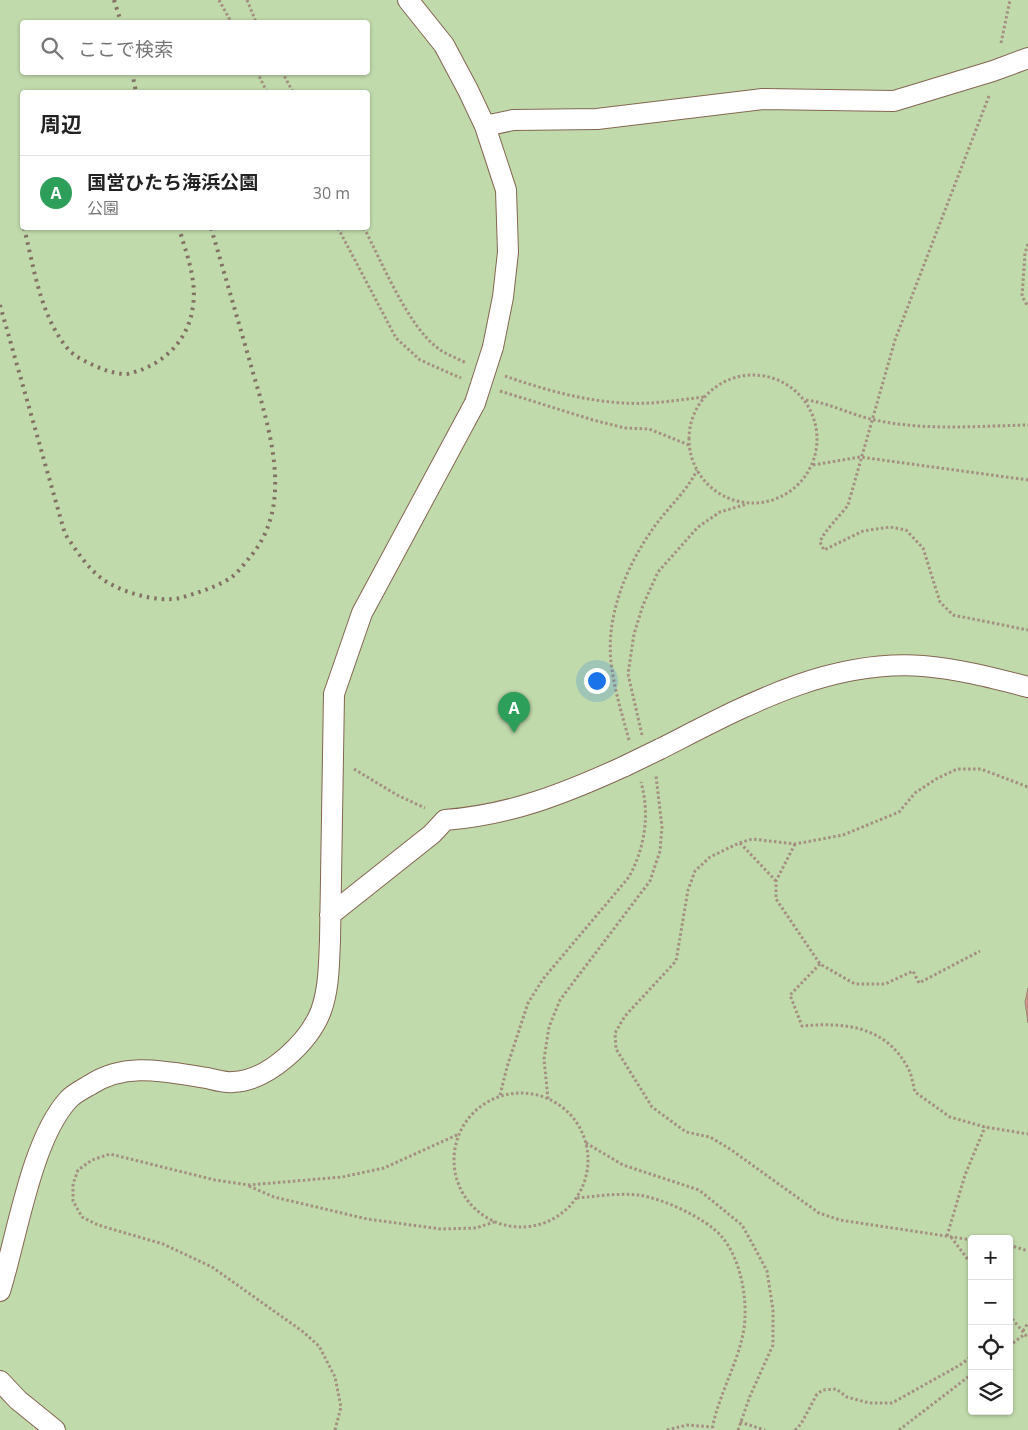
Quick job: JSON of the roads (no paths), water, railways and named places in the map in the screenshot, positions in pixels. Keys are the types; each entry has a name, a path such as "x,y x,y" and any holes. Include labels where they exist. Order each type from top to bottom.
{"street":[{"path":"0,1291 30,1178 52,1122 69,1098 100,1078 123,1071 147,1069 233,1082 260,1076 289,1054 310,1031 320,1011 328,980 334,694 362,613 436,472 475,403 493,347 504,297 508,252 506,190 485,126 444,44 408,0"},
{"path":"485,126 513,120 597,119 763,100 894,101 993,71 1028,58"},
{"path":"330,915 432,834 445,820 480,817 569,792 660,749 751,702 793,685 833,674 887,667 922,666 978,674 1028,687"},
{"path":"0,1381 55,1430"}],"railway":[{"path":"114,0 120,20"},
{"path":"133,75 136,90"},
{"path":"24,230 39,291 58,336 70,352 83,360 105,370 126,374 141,370 160,360 176,346 187,328 191,317 194,296 190,266 180,230"},
{"path":"0,305 65,534 77,552 101,578 128,592 150,598 171,599 205,590 232,577 250,557 264,535 272,512 275,487 274,462 264,410 212,230"}],"place":[{"name":"国営ひたち海浜公園","path":"514,733"}]}
